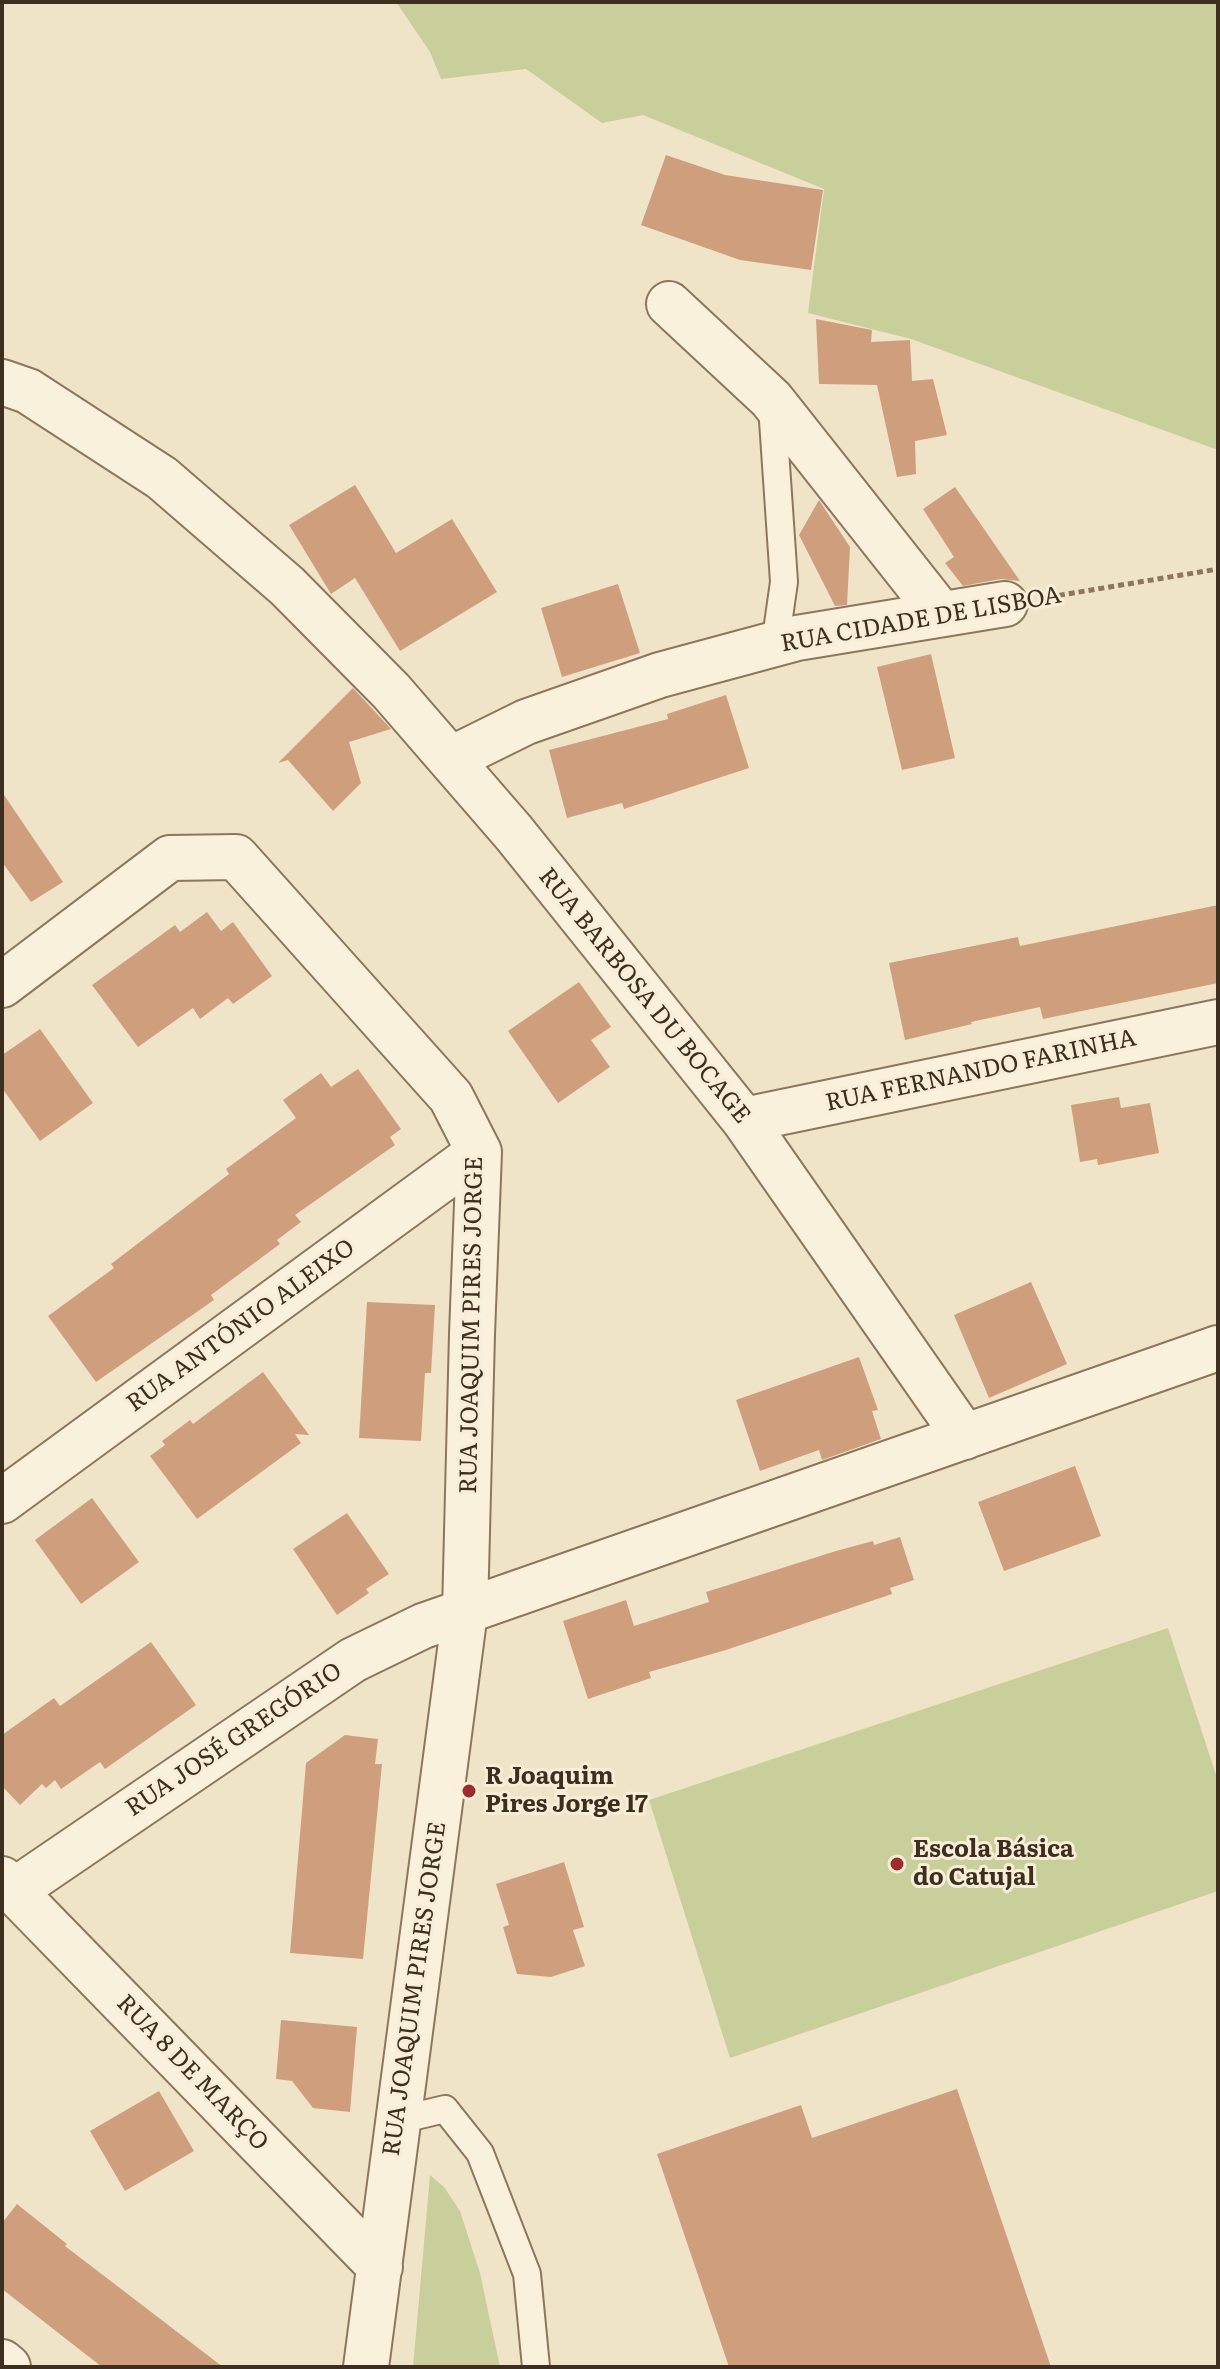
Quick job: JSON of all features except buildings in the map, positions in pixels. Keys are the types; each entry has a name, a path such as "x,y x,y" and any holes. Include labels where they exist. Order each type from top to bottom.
{"street":[{"path":"669,304 771,399 941,614"},
{"name":"RUA BARBOSA DU BOCAGE","path":"2,382 28,391 162,478 287,586 391,691 514,833 744,1120 965,1437"},
{"name":"RUA CIDADE DE LISBOA","path":"451,759 526,722 660,675 842,629 1005,604"},
{"name":"RUA JOAQUIM PIRES JORGE","path":"2,985 170,858 236,857 451,1097 479,1152 465,1612 366,2367"},
{"name":"RUA FERNANDO FARINHA","path":"744,1120 1218,1022"},
{"name":"RUA ANTÓNIO ALEIXO","path":"2,1501 479,1152"},
{"path":"465,1612 1218,1348"},
{"name":"RUA JOSÉ GREGÓRIO","path":"8,1885 353,1660 423,1626 465,1612"},
{"name":"RUA 8 DE MARÇO","path":"8,1885 380,2267"},
{"path":"2,2362 8,2367"}],"lane":[{"path":"771,399 784,582 775,645"},
{"path":"399,2120 445,2109 480,2153 527,2274 536,2367"}],"path":[{"name":"RUA CIDADE DE LISBOA","path":"1005,604 1218,569"}],"green space":[{"path":"396,2 1218,2 1218,450 911,339 808,313 824,189 643,115 602,123 526,69 441,79 430,52"},
{"path":"1168,1628 1218,1781 1218,1891 730,2058 649,1800"},
{"path":"430,2175 444,2187 460,2211 480,2273 500,2367 413,2367"}],"place":[{"name":"R Joaquim Pires Jorge 17","path":"469,1791"},
{"name":"Escola Básica do Catujal","path":"897,1864"}]}
